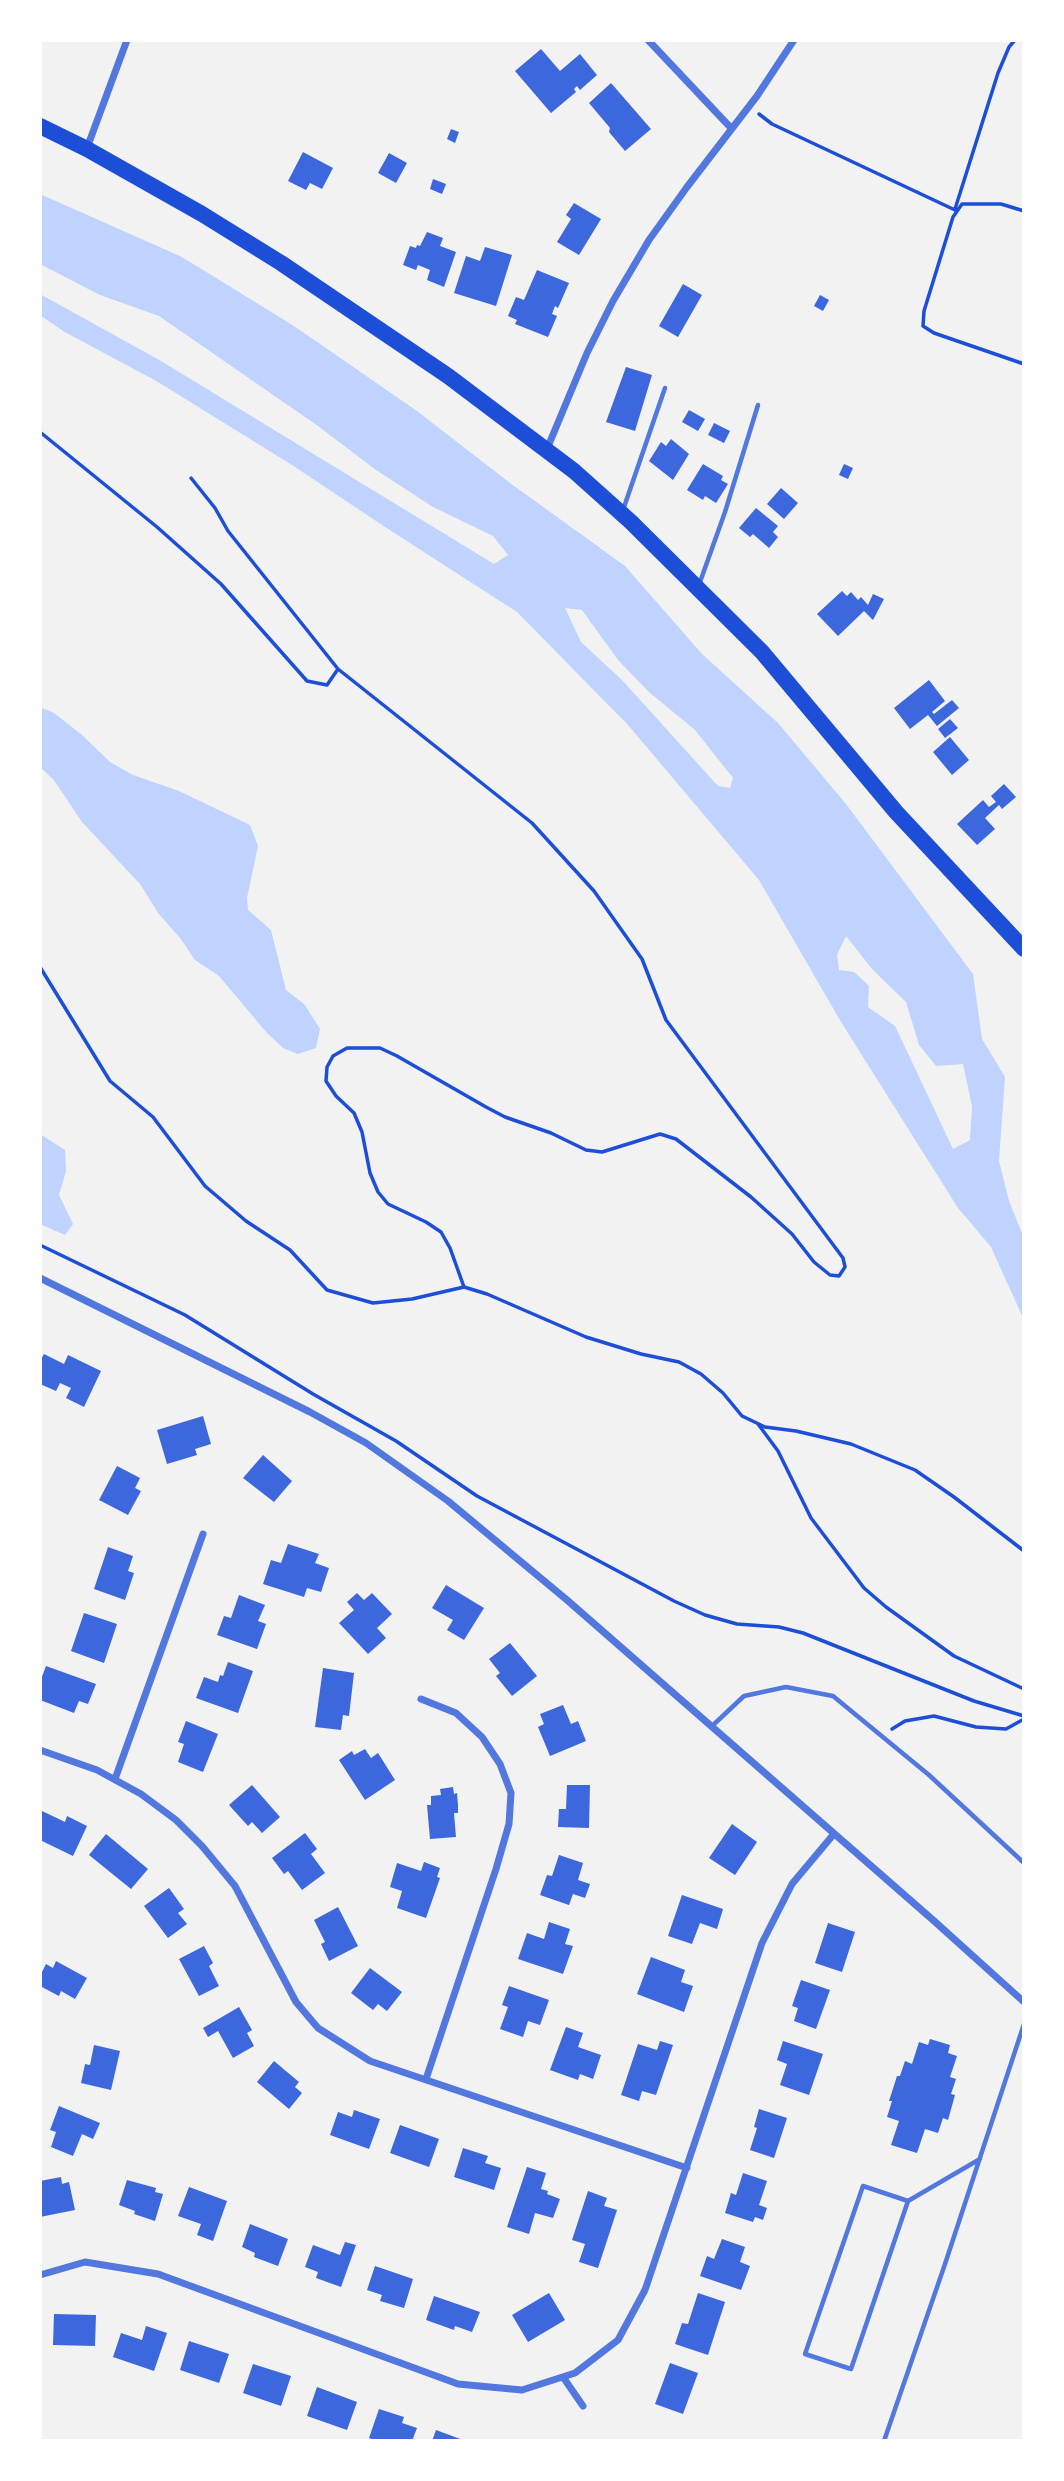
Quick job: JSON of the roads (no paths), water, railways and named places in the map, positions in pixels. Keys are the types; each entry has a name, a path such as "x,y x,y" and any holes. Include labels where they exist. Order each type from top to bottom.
{"highway":[{"path":"40,126 87,149 202,214 281,263 448,376 547,449 622,514 762,652 937,858 1024,949"}],"street":[{"path":"87,149 127,40"},
{"path":"648,40 731,128"},
{"path":"547,449 612,301 649,240 749,106 794,40"},
{"path":"40,1278 310,1412 366,1443 470,1518 1024,2002"},
{"path":"115,1779 203,1534"},
{"path":"421,1699 456,1713 482,1737 500,1764 511,1793 509,1824 496,1869 426,2079"},
{"path":"40,1750 115,1779 176,1819 235,1886 296,2001 310,2021 370,2061 687,2168"},
{"path":"40,2275 85,2262 158,2274 458,2384 522,2390 575,2373 618,2340 645,2290 762,1943 792,1884 833,1835"},
{"path":"563,2377 583,2406"}],"lane":[{"path":"622,514 665,388"},
{"path":"698,587 725,512 758,405"},
{"path":"711,1727 744,1696 786,1687 833,1696 910,1760 1024,1863"},
{"path":"884,2441 1024,2024"},
{"path":"908,2201 863,2186 805,2354 850,2369 908,2201 979,2159"}],"water":[{"path":"40,194 182,257 294,326 417,411 510,483 625,566 702,654 778,723 846,804 973,974 982,1039 1005,1077 999,1161 1009,1201 1024,1238 1024,1320 991,1247 958,1208 841,1022 759,880 628,725 517,612 292,465 158,382 63,331 40,315 40,294 161,361 494,564 508,555 493,536 433,507 376,470 318,426 159,316 100,295 40,264","holes":["565,608 582,610 618,660 649,692 695,730 733,778 730,788 718,786 622,680 581,642","846,936 872,969 906,1002 919,1045 936,1066 963,1064 972,1106 970,1140 953,1149 895,1026 868,1007 869,986 854,972 839,970 837,955"]},
{"path":"40,707 54,713 110,762 133,775 179,791 250,825 258,846 247,898 248,910 271,930 286,990 305,1005 320,1029 316,1048 298,1054 283,1048 267,1033 219,976 195,960 159,914 140,884 82,822 54,780 40,767"},
{"path":"40,1134 65,1150 66,1171 59,1195 73,1224 65,1235 40,1224"}]}
